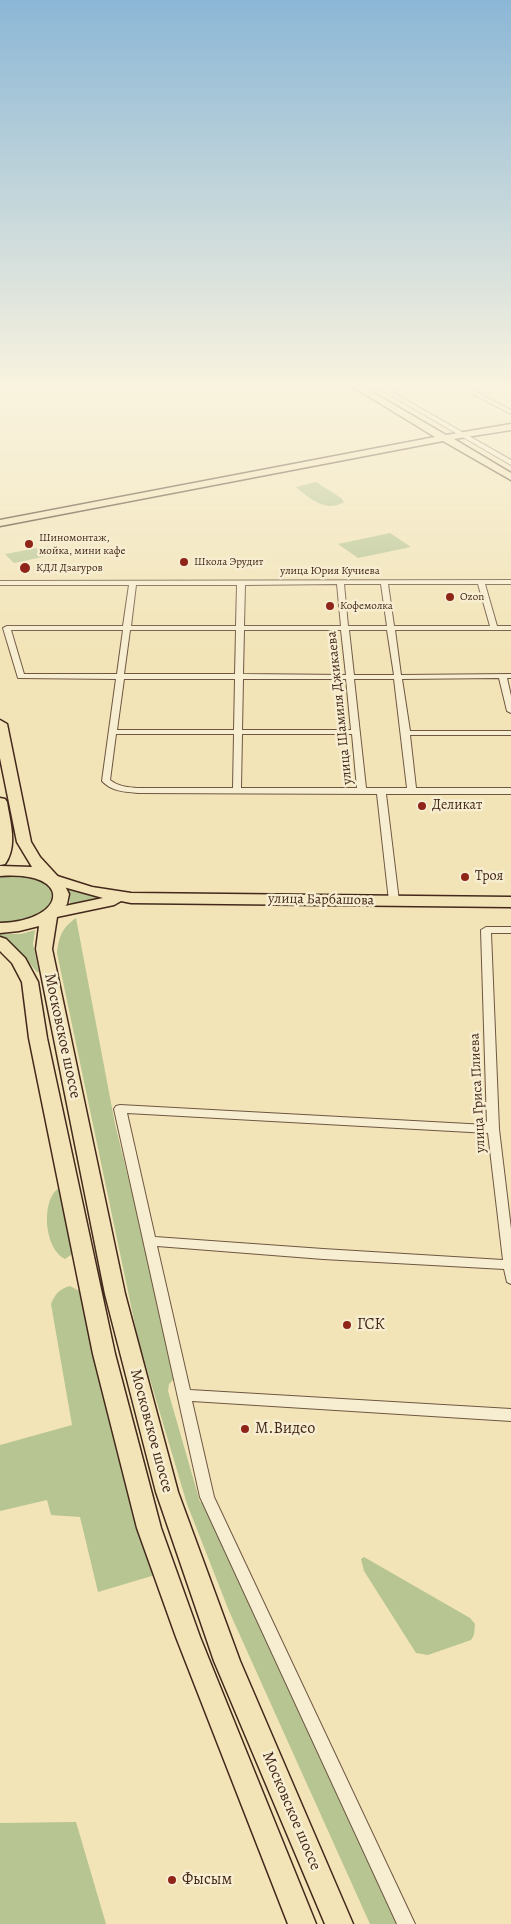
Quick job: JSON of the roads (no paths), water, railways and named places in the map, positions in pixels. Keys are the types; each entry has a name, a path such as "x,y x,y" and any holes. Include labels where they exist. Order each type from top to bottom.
{"main road":[{"path":"0,523 263,475"},
{"path":"0,528 269,475"},
{"path":"0,724 24,842 33,859 51,879"},
{"path":"0,802 5,841 5,849 0,861"},
{"name":"улица Барбашова","path":"0,871 29,871 90,891 131,898 511,902"},
{"name":"Московское шоссе","path":"51,879 60,889 61,899 50,914 44,949 115,1294 167,1492 227,1661 339,1924"},
{"name":"улица Барбашова","path":"0,928 31,924 50,914 91,904 131,898"},
{"name":"Московское шоссе","path":"0,942 19,961 30,982 38,1038 104,1354 149,1528 188,1637 302,1924"}],"street":[{"name":"улица Юрия Кучиева","path":"0,582 511,582"},
{"name":"улица Шамиля Джикаева","path":"340,582 362,791 511,791"},
{"path":"384,582 389,628 406,733 412,791"},
{"path":"481,582 494,628"},
{"path":"133,583 106,781 109,784 130,790 362,791"},
{"path":"237,790 241,583"},
{"path":"511,628 7,628 21,676 511,676"},
{"path":"502,676 511,711"},
{"path":"113,732 355,732"},
{"path":"406,733 511,734"},
{"path":"381,791 394,901"},
{"name":"улица Гриса Плиева","path":"511,930 486,930 493,1129 511,1279"},
{"path":"406,1924 207,1497 120,1109 493,1129"},
{"path":"150,1241 323,1254 510,1264"},
{"path":"185,1395 511,1415"}],"place":[{"name":"Шиномонтаж, мойка, мини кафе","path":"29,544"},
{"name":"Школа Эрудит","path":"184,562"},
{"name":"КДЛ Дзагуров","path":"25,568"},
{"name":"Ozon","path":"450,597"},
{"name":"Кофемолка","path":"330,606"},
{"name":"Деликат","path":"422,806"},
{"name":"Троя","path":"465,877"},
{"name":"ГСК","path":"347,1325"},
{"name":"М.Видео","path":"245,1429"},
{"name":"Фысым","path":"172,1880"}]}
